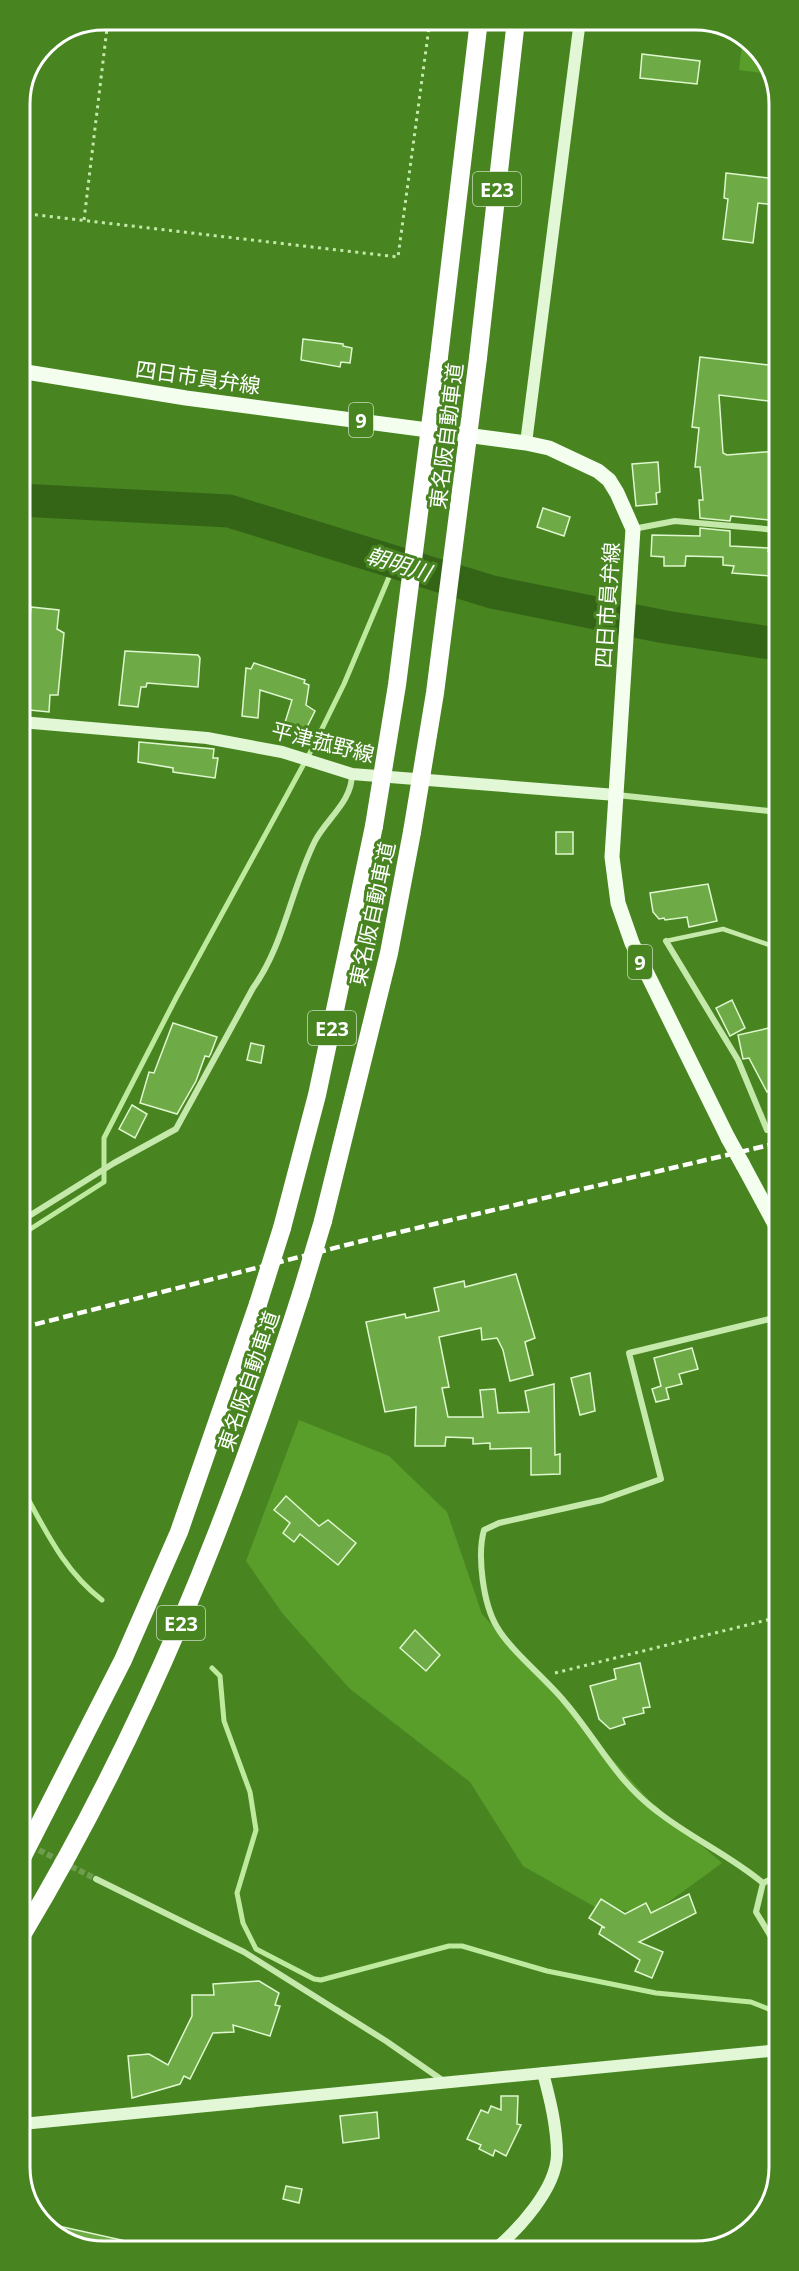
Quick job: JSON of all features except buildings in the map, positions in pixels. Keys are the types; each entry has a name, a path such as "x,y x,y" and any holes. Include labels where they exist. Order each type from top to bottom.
{"highway":[{"name":"東名阪自動車道","path":"30,1842 123,1660 179,1532 282,1228 317,1095 374,826 398,674 478,30"},
{"name":"東名阪自動車道","path":"30,1921 100,1798 158,1676 216,1542 262,1416 323,1221 384,975 412,832 435,693 478,358 515,30"}],"main road":[{"name":"四日市員弁線","path":"30,372 186,398 526,443 549,448 577,459 609,480 633,529 612,857 618,903 632,944 652,989 769,1213"}],"street":[{"path":"526,443 579,30"},
{"path":"633,529 675,521 769,529"},
{"name":"平津菰野線","path":"30,723 207,738 282,752 352,774 616,795"},
{"path":"30,1215 95,1174 176,1129 253,988 268,967 305,862 316,839 346,798 352,786 352,774"},
{"path":"616,795 769,811"},
{"path":"666,941 738,1060 767,1130 769,1129"},
{"path":"763,1883 650,1806 604,1757 566,1702 497,1628 488,1607 480,1546 484,1530 500,1523 602,1500 662,1479 629,1353 769,1319"},
{"path":"96,1879 244,1952 386,2041 447,2084"},
{"path":"769,1880 763,1883 756,1912 769,1933"},
{"path":"30,2123 127,2111 447,2084 769,2051"},
{"path":"503,2241 540,2202 557,2157 553,2109 543,2073"}],"lane":[{"path":"666,941 723,929 769,945"}],"path":[{"path":"84,220 107,30"},
{"path":"30,214 398,257 429,30"},
{"path":"542,1676 769,1619"}],"green space":[{"path":"742,47 751,55 762,73 739,70"},
{"path":"299,1420 389,1456 447,1512 482,1614 648,1799 722,1863 652,1914 595,1907 523,1866 470,1782 349,1688 283,1614 246,1561"}],"waterway":[{"name":"朝明川","path":"30,501 229,511 492,592 665,627 769,643"},
{"path":"30,1229 104,1182 104,1138 176,998 312,749 344,684 395,563"},
{"path":"30,1503 47,1534 76,1576 102,1600"},
{"path":"212,1668 220,1676 224,1721 250,1792 256,1830 237,1893 243,1923 256,1949 314,1979 321,1980 449,1946 462,1946 547,1971 656,1993 751,2002 769,2009"}],"tunnel":[{"path":"31,1846 96,1879"}],"railway":[{"path":"30,1326 362,1241 769,1145"}]}
